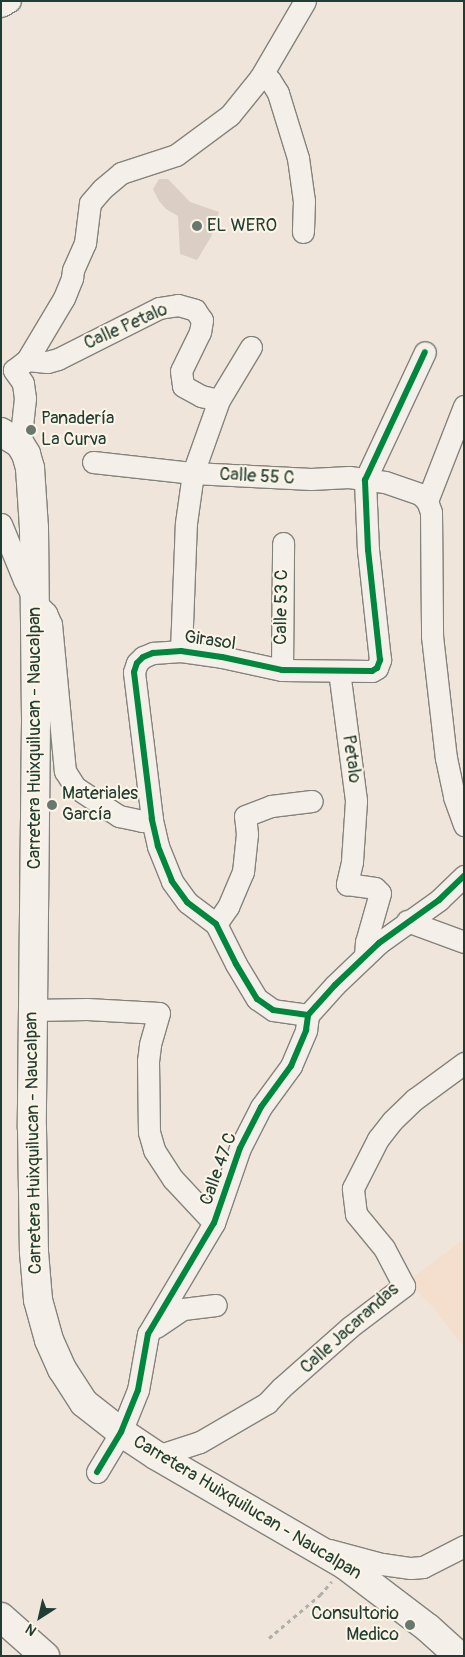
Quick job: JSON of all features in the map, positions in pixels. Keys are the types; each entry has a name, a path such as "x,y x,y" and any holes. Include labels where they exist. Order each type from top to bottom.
{"main road":[{"name":"Carretera Huixquilucan - Naucalpan","path":"11,438 30,468 32,488 36,722 32,1138 38,1300 49,1340 62,1369 84,1403 121,1432 157,1456 345,1565 421,1622 459,1656"},
{"path":"1,1617 45,1656"}],"street":[{"path":"1,6 10,1"},
{"path":"11,438 25,398 23,383 14,364 64,298 85,242 90,203 102,188 121,173 176,155 230,115 260,78 305,1"},
{"path":"260,78 270,80 278,92 298,158 304,201 304,232"},
{"name":"Calle Petalo","path":"14,364 47,362 58,359 159,308 178,304 195,310 202,320 200,332 181,371 183,386 201,396 219,400"},
{"path":"181,650 186,523 193,473 219,400 251,347"},
{"path":"365,480 425,352"},
{"path":"464,406 423,498 431,512 432,636 446,758 454,797 464,825"},
{"name":"Calle 55 C","path":"93,462 193,473 385,482 423,498"},
{"name":"Girasol","path":"216,924 179,894 158,846 152,819 134,672 137,663 143,657 153,653 181,650 282,670 339,671 372,670 377,668 380,660 368,550 365,480"},
{"path":"1,524 35,602 46,613 51,624 65,771 75,787 119,816 142,821 152,819"},
{"name":"Calle 53 C","path":"282,670 283,543"},
{"name":"Petalo","path":"339,671 356,801 353,848 347,884 375,888 380,893 366,942 365,956"},
{"path":"312,801 278,805 245,816 247,834 243,872 228,906 216,924 236,964 257,999 273,1010 308,1015 365,956 407,921 439,900 464,876"},
{"path":"407,921 464,942"},
{"path":"32,1010 159,1013 149,1053 149,1132 154,1150 174,1179 214,1223"},
{"name":"Calle 47 C","path":"97,1472 121,1432 138,1390 148,1334 214,1223 240,1148 261,1107 291,1066 304,1036 308,1015"},
{"name":"Calle Jacarandas","path":"157,1456 200,1442 267,1403 281,1388 350,1327 404,1286 384,1248 356,1214 353,1188 357,1176 378,1139 415,1100 464,1063"},
{"path":"148,1334 182,1309 216,1305"},
{"path":"308,1544 401,1568 423,1567 464,1546"}],"path":[{"path":"269,1638 320,1595 345,1565"}],"shaded area":[{"path":"464,1239 464,1348 431,1305 410,1285 410,1279"}],"building":[{"name":"EL WERO","path":"159,179 168,179 190,202 219,212 211,237 197,260 180,254 178,216 166,209 159,201 153,189"}],"cycle path":[{"path":"308,1015 273,1010 257,999 236,964 216,924 187,902 172,881 158,846 152,819 134,672 137,663 143,657 153,653 181,651 222,657 282,670 372,671 377,668 380,660 368,550 365,480 425,352"},
{"path":"97,1472 121,1432 138,1390 148,1334 214,1223 240,1148 261,1107 291,1066 306,1030 308,1015 335,985 379,943 439,900 464,876"}],"place":[{"name":"EL WERO","path":"197,226"},
{"name":"Panadería La Curva","path":"31,430"},
{"name":"Materiales García","path":"52,805"},
{"name":"Consultorio Medico","path":"410,1625"}]}
